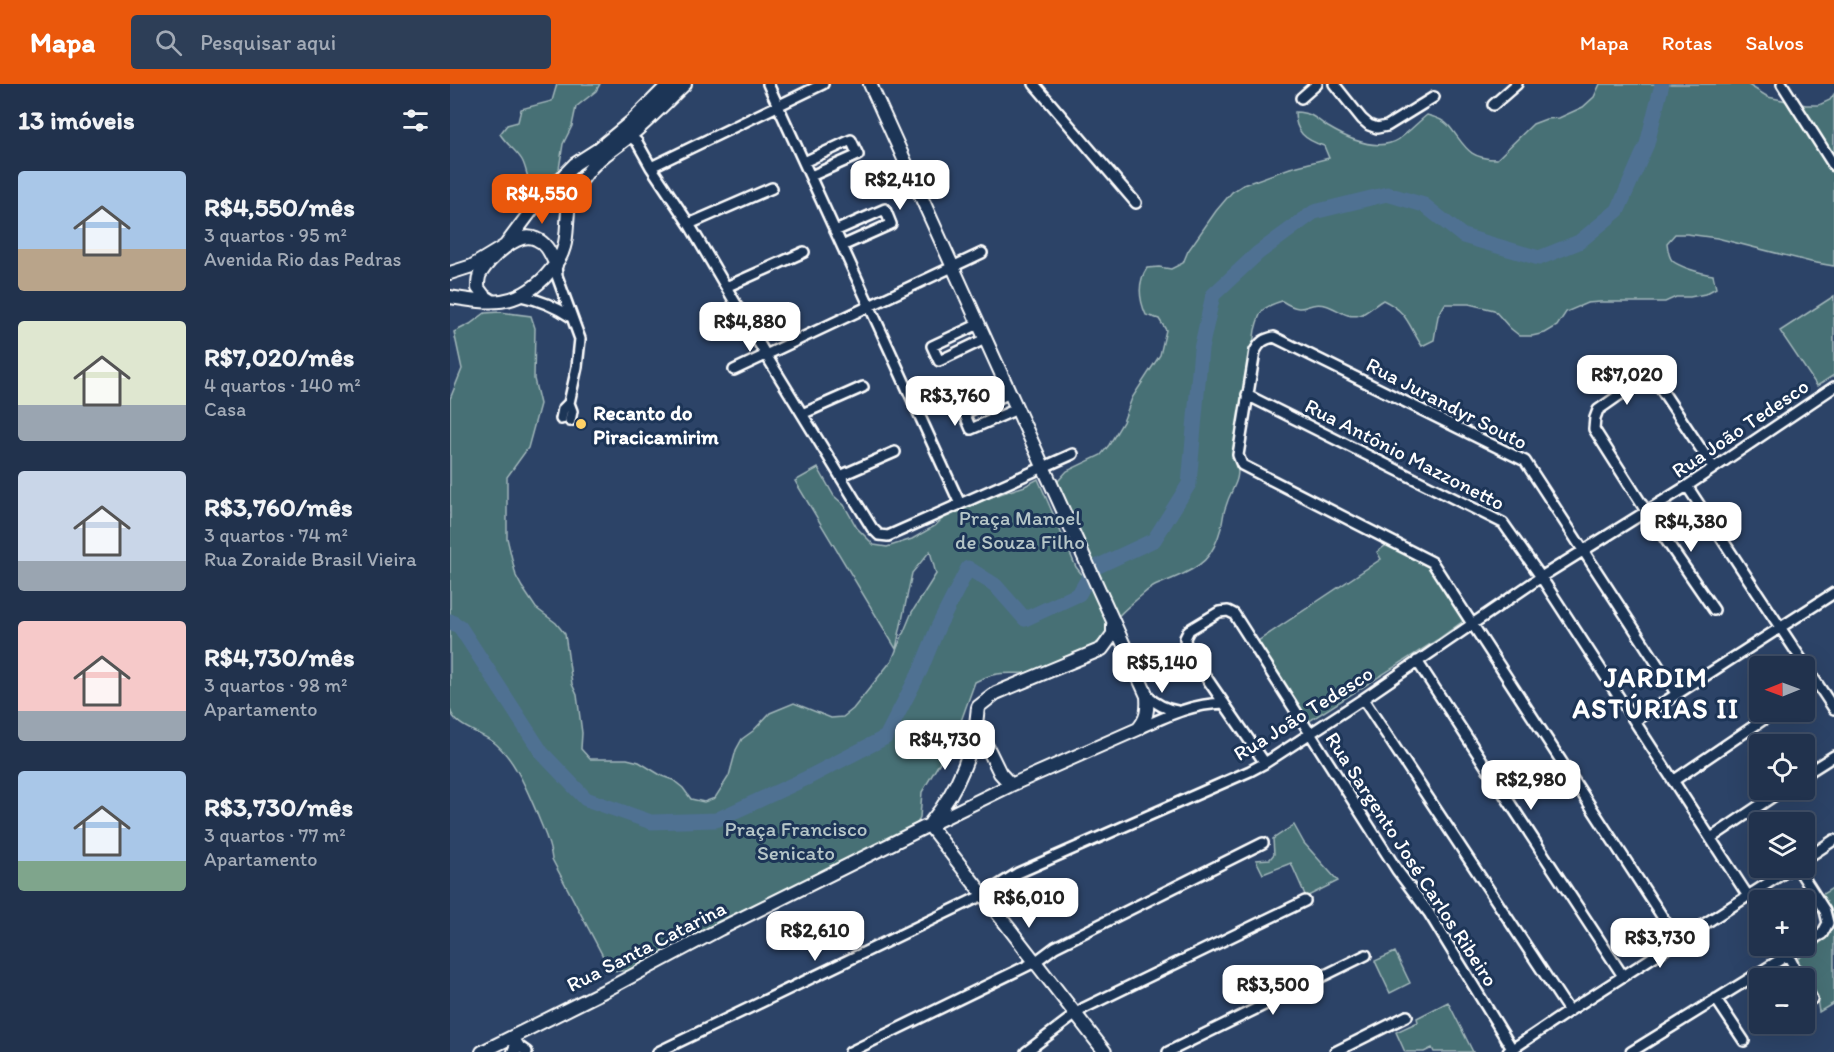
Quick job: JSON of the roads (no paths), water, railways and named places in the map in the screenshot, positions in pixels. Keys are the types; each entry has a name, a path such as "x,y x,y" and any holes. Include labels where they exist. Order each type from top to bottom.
{"street":[{"path":"492,302 478,288 479,275 505,246 537,203 568,172 632,121 669,84"},
{"path":"450,297 492,302 521,296 533,288 556,265 564,250 569,207 580,184 598,160 630,136 685,84"},
{"path":"768,84 960,504"},
{"path":"651,167 823,84"},
{"path":"870,84 1148,696 1156,704 1177,711"},
{"path":"1034,84 1136,203"},
{"path":"1300,98 1317,84"},
{"path":"1334,84 1362,119 1368,125 1377,128 1387,126 1431,99"},
{"path":"1493,105 1517,84"},
{"path":"1782,84 1834,166"},
{"path":"630,136 638,142 651,167 689,224 840,476 872,528 879,535 888,536 1073,454"},
{"path":"804,162 851,140 858,155 811,177"},
{"path":"689,224 772,188"},
{"path":"835,231 885,209 891,224 842,246"},
{"path":"450,273 472,266 505,246 527,237 533,237 544,244 556,265 557,276 570,317 580,339 569,403 572,411 565,420"},
{"path":"726,287 804,252"},
{"path":"734,370 982,253"},
{"path":"521,296 546,303 570,317"},
{"path":"979,324 932,346 939,361 986,339"},
{"name":"Rua Jurandyr Souto","path":"1247,395 1255,351 1259,343 1274,337 1525,461 1676,693"},
{"path":"1713,467 1661,389 1646,380 1638,382 1598,410 1594,429 1646,511 1714,610"},
{"path":"802,414 863,387"},
{"name":"Rua João Tedesco","path":"658,1052 983,894 1018,873 1265,763 1582,549 1687,486 1834,387"},
{"path":"1010,393 964,413 971,429 1017,409"},
{"path":"1247,395 1238,455 1242,465 1432,562 1678,941"},
{"name":"Rua Antônio Mazzonetto","path":"1247,395 1503,522 1748,896"},
{"path":"840,476 895,452"},
{"path":"1687,486 1834,709"},
{"path":"1635,721 1834,593"},
{"name":"Rua Sargento José Carlos Ribeiro","path":"1224,704 1186,648 1185,638 1189,630 1219,612 1234,614 1397,870 1429,913 1512,1051"},
{"path":"1102,649 1113,634 1113,623"},
{"path":"1105,1052 929,825 944,807 964,768 977,726 978,707 996,693 1102,649 1120,650 1129,656"},
{"path":"1417,661 1623,976"},
{"path":"1138,729 1145,721 1148,696"},
{"path":"1363,699 1569,1011"},
{"name":"Rua Santa Catarina","path":"482,1052 518,1046 606,990 720,929 1011,785 1177,711 1208,704 1224,704"},
{"path":"1224,704 1265,763"},
{"path":"1674,781 1760,722"},
{"path":"977,726 1000,773 1011,785"},
{"path":"1815,768 1834,756"},
{"path":"1711,838 1768,800"},
{"path":"1815,853 1834,840"},
{"path":"850,1052 1035,962 1055,947 1263,843"},
{"path":"1512,1051 1569,1011 1777,878"},
{"path":"1815,896 1825,911 1828,923 1822,934 1815,938"},
{"path":"1026,1052 1076,1014 1305,901"},
{"path":"1168,1052 1366,955"},
{"path":"1631,1052 1786,956"},
{"path":"1716,999 1744,1041"},
{"path":"1335,1052 1407,1016"}],"waterway":[{"path":"450,621 460,627 542,753 586,799 651,822 716,820 807,778 886,737 921,669 938,627 968,568 995,585 1025,619 1079,594 1094,568 1154,540 1189,484 1201,349 1213,295 1258,253 1314,212 1387,194 1424,205 1463,236 1539,258 1579,242 1618,210 1647,144 1662,84"}],"place":[{"name":"Recanto do Piracicamirim","path":"581,424"}],"district":[{"name":"JARDIM ASTÚRIAS II","path":"1656,692"}],"park label":[{"name":"Praça Manoel de Souza Filho","path":"1020,529"},
{"name":"Praça Francisco Senicato","path":"796,840"}]}
